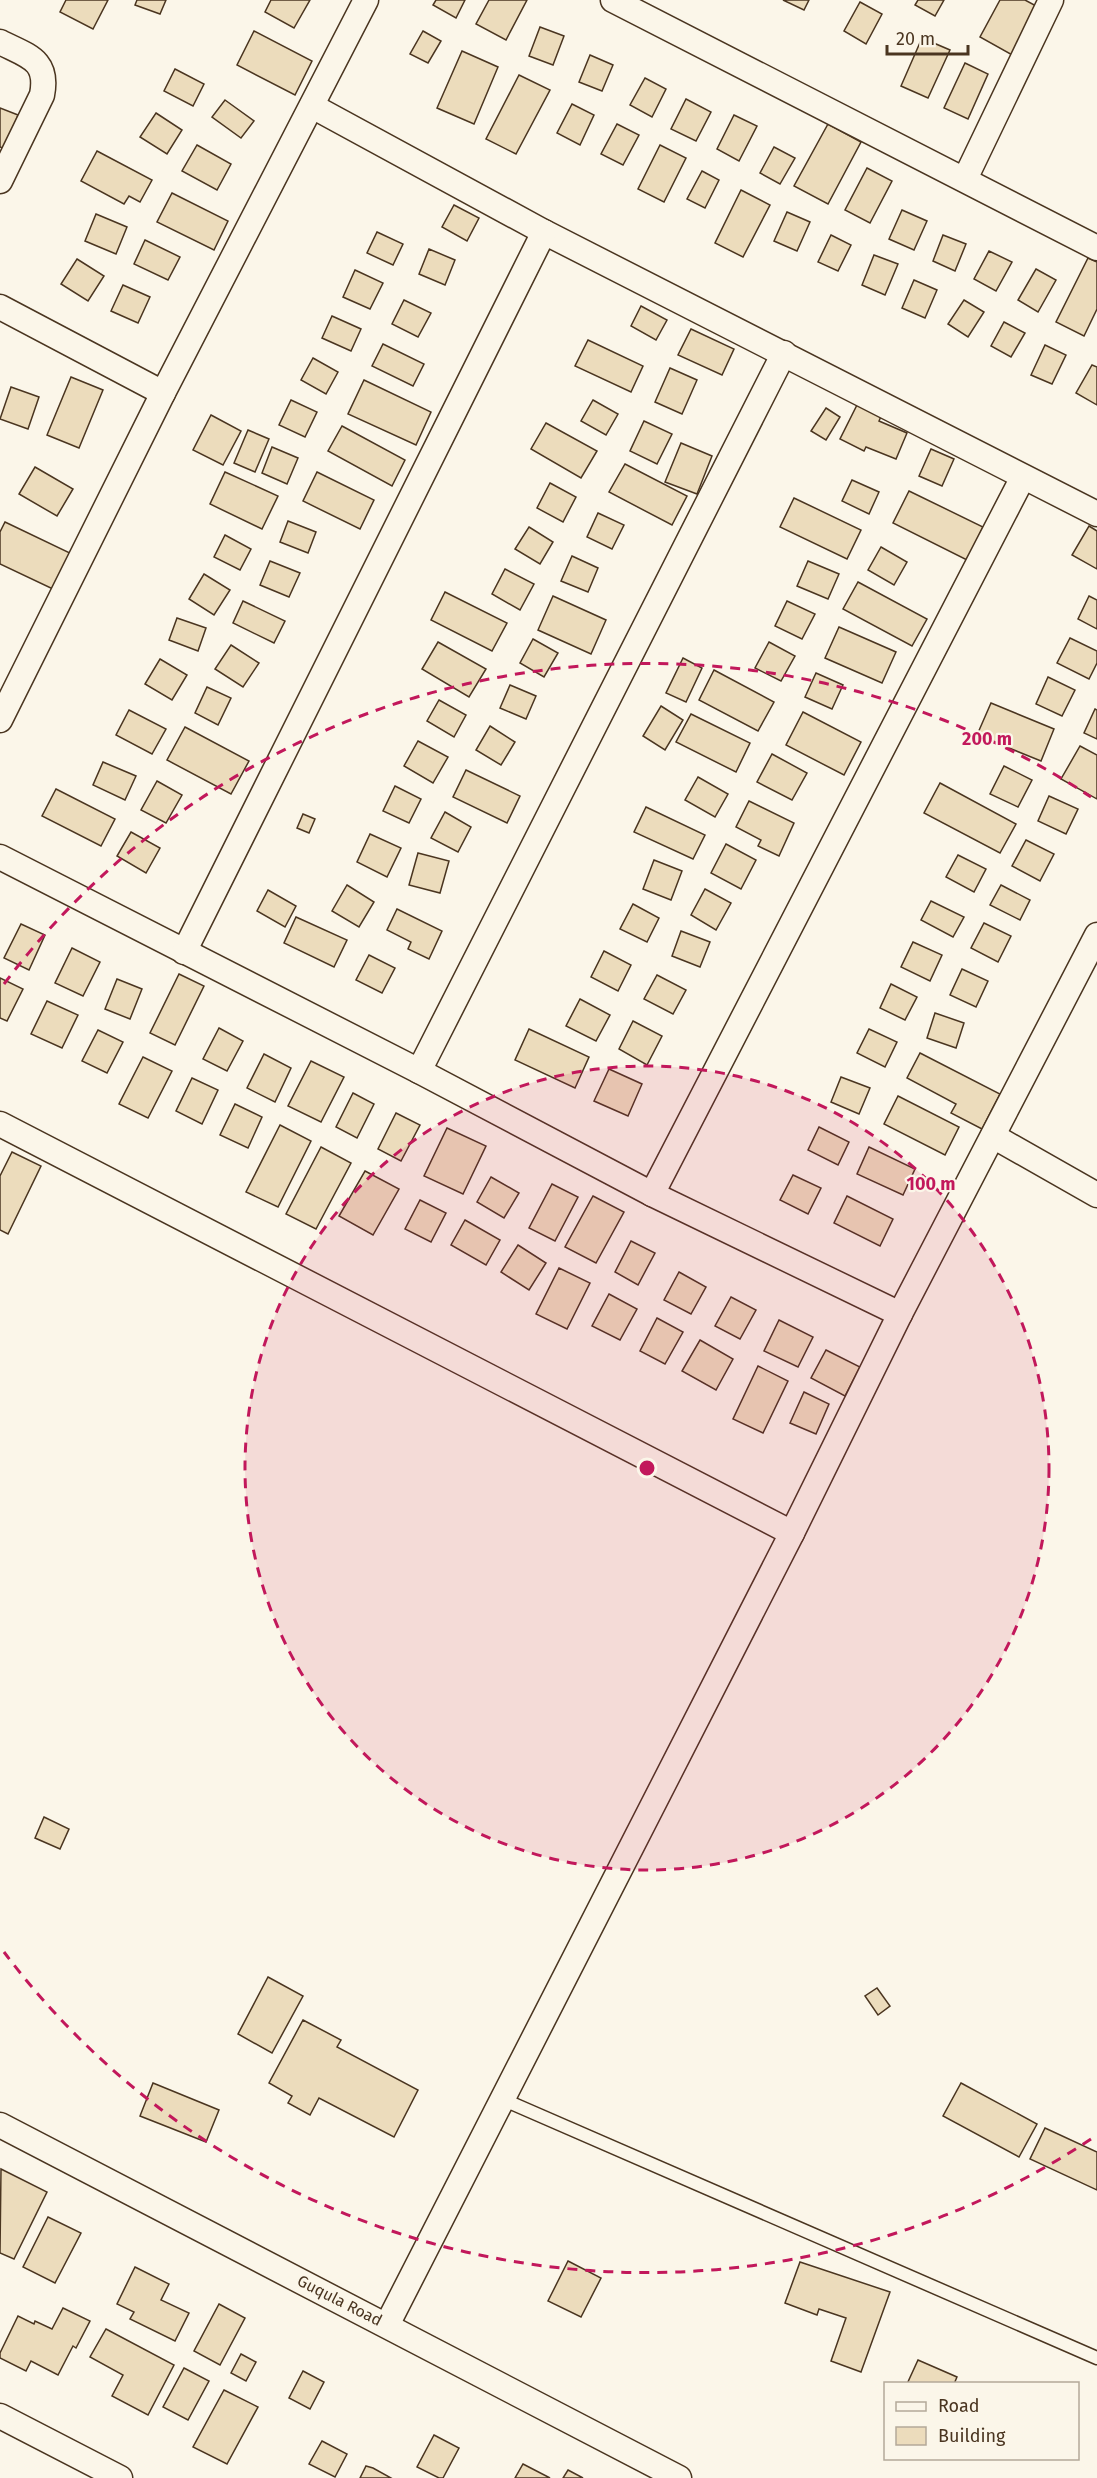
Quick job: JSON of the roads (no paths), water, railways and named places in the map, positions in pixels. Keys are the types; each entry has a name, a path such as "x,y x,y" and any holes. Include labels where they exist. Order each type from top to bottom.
{"street":[{"path":"0,720 163,393 366,0"},
{"path":"613,0 1097,248"},
{"path":"965,179 1051,0"},
{"path":"0,42 33,59 44,73 45,82 42,95 0,181"},
{"path":"312,106 544,232 1097,514"},
{"path":"184,952 544,232"},
{"path":"0,308 163,393"},
{"path":"419,1071 784,353"},
{"path":"652,1194 1023,477"},
{"path":"0,857 419,1071 652,1194 900,1314"},
{"path":"387,2325 792,1533 900,1314 1097,935"},
{"path":"0,1124 792,1533"},
{"path":"993,1136 1097,1195"},
{"name":"Guqula Road","path":"0,2125 387,2325 671,2476"},
{"path":"0,2416 120,2478"}],"lane":[{"path":"502,2099 1097,2358"}]}
